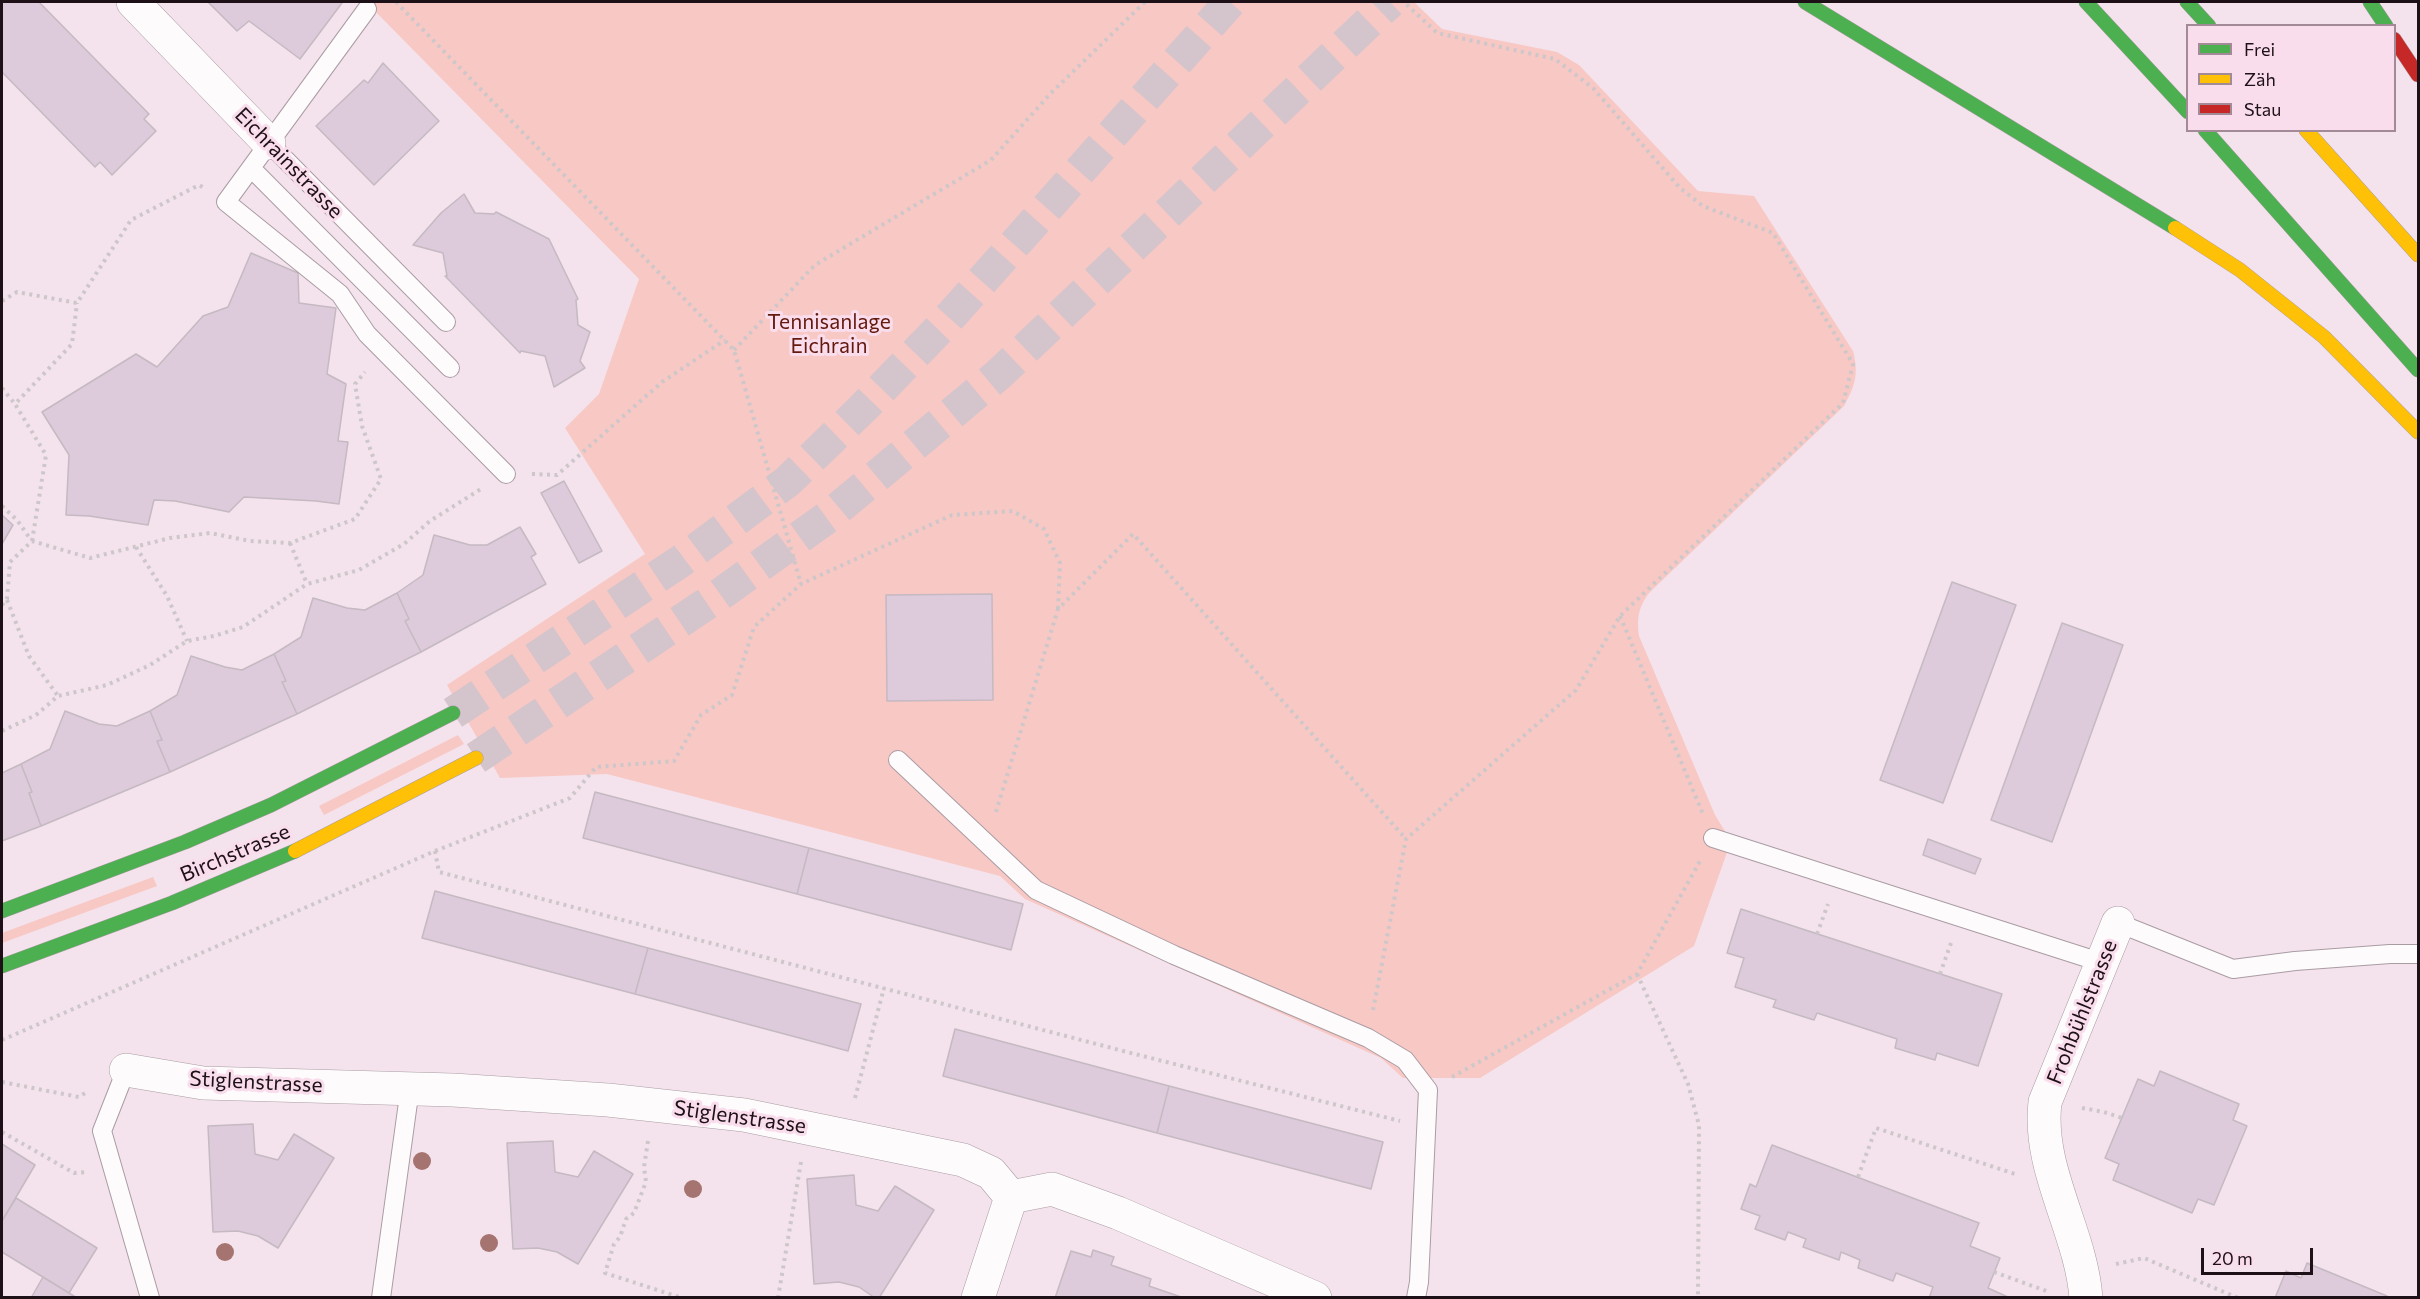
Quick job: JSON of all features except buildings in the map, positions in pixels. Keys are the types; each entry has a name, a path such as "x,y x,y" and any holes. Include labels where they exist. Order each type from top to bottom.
{"main road":[{"path":"1805,2 2140,205 2240,270 2324,337 2418,432"},
{"path":"2086,2 2186,111"},
{"path":"2187,2 2208,24"},
{"path":"2370,2 2385,24"},
{"path":"2396,42 2418,75"},
{"path":"2207,132 2418,370"},
{"path":"2308,132 2418,255"},
{"name":"Birchstrasse","path":"2,911 185,843 271,806 453,713"},
{"name":"Birchstrasse","path":"2,966 202,891 271,862 380,810 476,758"}],"street":[{"name":"Eichrainstrasse","path":"134,2 260,156"},
{"name":"Frohbühlstrasse","path":"2084,1284 2046,1151 2043,1123 2045,1102 2118,923"},
{"name":"Stiglenstrasse","path":"126,1070 203,1083 410,1088 608,1100 744,1115 963,1160 991,1173 1011,1197"},
{"path":"978,1298 1011,1197 1052,1189 1118,1213 1315,1298"}],"lane":[{"path":"367,9 226,202 340,294 367,334 506,474"},
{"path":"260,156 450,368"},
{"name":"Eichrainstrasse","path":"260,156 446,322"},
{"path":"898,760 1036,890 1174,955 1368,1038 1405,1060 1428,1090 1419,1282 1416,1298"},
{"path":"1713,838 2103,963"},
{"name":"Frohbühlstrasse","path":"2118,923 2233,969 2295,961 2418,954"},
{"path":"126,1070 102,1131 150,1298"},
{"path":"381,1298 410,1088"}],"path":[{"path":"396,2 734,350 801,584"},
{"path":"734,350 815,265 991,160 1051,93 1145,2"},
{"path":"1368,1038 1406,839 1576,690 1620,616 1843,403 1853,364 1773,233 1703,206 1680,188 1593,88 1554,59 1437,33 1404,2"},
{"path":"15,404 72,344 77,303 131,220 198,185 226,202"},
{"path":"2,301 17,292 77,303"},
{"path":"2,731 36,715 58,696 107,685 150,665 187,640 214,636 243,627 307,584 359,570 404,544 430,521 506,474 557,475 662,382 724,340"},
{"path":"2,506 17,520 32,541 90,558 170,538 210,533 250,541 290,543 355,519 381,479 362,426 355,384 384,351"},
{"path":"2,388 15,404 46,455 32,541 10,562 7,600 29,656 58,696"},
{"path":"2,1040 435,851 570,798 596,767 674,761 701,716 732,695 754,627 801,584 952,515 1013,511 1044,529 1060,563 1058,609 986,844"},
{"path":"1058,609 1133,534 1406,839"},
{"path":"290,543 307,584"},
{"path":"136,547 167,596 187,640"},
{"path":"2,605 7,600"},
{"path":"1428,1090 1636,974 1713,838 1620,616"},
{"path":"435,851 439,872 1427,1128"},
{"path":"1636,974 1688,1084 1699,1125 1698,1298"},
{"path":"855,1098 884,988"},
{"path":"2,1082 79,1097 126,1070"},
{"path":"1858,1177 1876,1128 2015,1174"},
{"path":"2,1132 74,1173 112,1168"},
{"path":"649,1136 644,1167 646,1182 634,1213 626,1219 620,1237 614,1244 605,1273 682,1298"},
{"path":"778,1298 802,1156"},
{"path":"2084,1284 2144,1258 2238,1298"},
{"path":"1994,1272 2049,1292"}],"green space":[{"name":"Tennisanlage Eichrain","path":"366,2 1414,2 1442,29 1557,52 1579,65 1698,191 1754,196 1853,351 1856,366 1855,380 1844,406 1649,593 1639,613 1639,636 1715,815 1731,841 1694,946 1480,1078 1403,1078 1381,1058 1025,899 1000,876 607,774 500,778 447,685 645,554 565,428 599,394 639,279"},
{"path":"458,735 464,744 324,815 319,806"},
{"path":"153,877 157,886 2,943 2,933"}],"tunnel":[{"path":"453,713 681,561 788,481 941,327 1230,2"},
{"path":"476,758 718,596 829,516 998,375 1390,2"}],"traffic: fast":[{"path":"1805,2 2175,228"},
{"path":"2086,2 2186,110"},
{"path":"2187,2 2207,24"},
{"path":"2370,2 2385,24"},
{"path":"2207,132 2418,370"},
{"path":"2,911 185,842 271,805 453,713"},
{"path":"2,966 172,903 295,851"}],"traffic: slow":[{"path":"2308,132 2418,255"},
{"path":"2175,228 2240,270 2324,337 2418,432"},
{"path":"295,851 476,758"}],"traffic: jam":[{"path":"2396,42 2418,75"}]}
